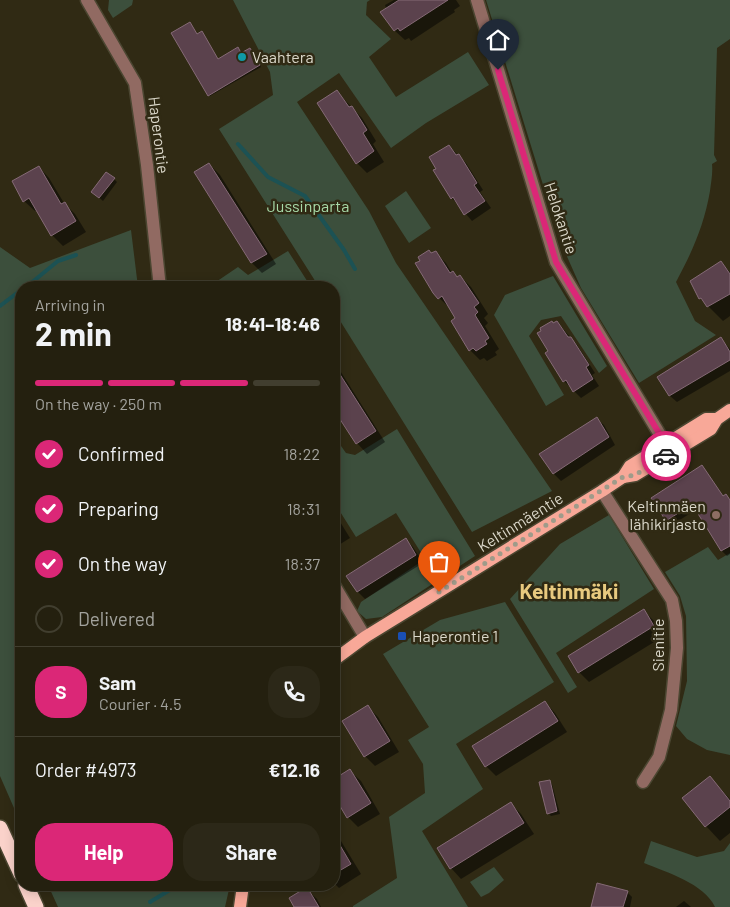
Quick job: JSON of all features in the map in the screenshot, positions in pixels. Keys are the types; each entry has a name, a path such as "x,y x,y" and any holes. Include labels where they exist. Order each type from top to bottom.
{"highway":[{"path":"0,828 15,861"},
{"path":"29,891 36,907"}],"main road":[{"name":"Keltinmäentie","path":"340,656 365,637 623,477 635,475 668,448 711,428 716,419 730,410"},
{"path":"240,907 242,891"}],"street":[{"name":"Haperontie","path":"87,0 135,83 147,165 159,281"},
{"name":"Helokantie","path":"477,0 556,262 668,448"},
{"name":"Sienitie","path":"602,491 672,600 676,621 677,648 671,710 659,757 643,782"},
{"path":"340,596 365,637"}],"green space":[{"path":"109,0 133,0 132,5 113,18 108,10"},
{"name":"Jussinparta","path":"233,0 370,0 367,2 366,15 391,39 369,57 396,97 468,52 489,85 426,123 391,148 339,73 297,102 369,211 396,263 552,491 472,532 340,321 340,281 315,281 219,129 273,95 270,72"},
{"path":"486,0 730,0 730,39 717,48 714,155 717,161 712,164 710,191 701,227 676,282 695,321 716,335 639,383 581,288 561,243"},
{"path":"406,191 431,228 409,243 385,206"},
{"path":"131,230 137,281 15,281 15,810 0,776 0,247 30,268"},
{"path":"288,251 307,281 217,281 238,267 248,275"},
{"path":"553,276 607,366 599,373 561,316 541,320 529,336 564,395 546,406 494,315 505,295"},
{"path":"397,429 475,556 382,617 366,619 357,611 361,602 425,559 396,513 356,537 340,512 340,444 346,453 355,455"},
{"path":"609,515 654,589 556,653 577,687 568,693 510,599 560,544"},
{"path":"708,547 718,560 730,553 730,755 707,750 687,739 676,726 687,681 686,616 680,596 665,572"},
{"path":"505,602 554,682 456,744 483,789 422,831 468,907 353,907 397,878 389,817 425,793 423,764 408,740 429,727 383,654 440,620"},
{"path":"651,841 697,857 724,851 730,843 730,907 715,907 710,899 694,885 644,863"},
{"path":"494,867 504,880 489,893 481,897 470,882"},
{"path":"51,891 229,891 225,907 58,907"}],"building":[{"path":"399,0 448,0 400,31 398,28 394,31 380,12"},
{"name":"Vaahtera","path":"190,22 197,34 202,31 218,59 238,47 241,53 250,48 260,65 208,96 171,33"},
{"path":"337,90 349,107 352,106 367,130 363,133 374,151 356,164 317,103"},
{"path":"449,145 456,155 459,154 477,183 474,185 485,201 464,215 453,197 451,199 433,170 436,169 429,157"},
{"path":"209,163 267,254 251,263 194,172"},
{"path":"39,166 61,204 65,202 76,221 51,236 29,198 23,202 12,181"},
{"path":"106,172 115,178 99,198 91,192"},
{"path":"429,250 431,253 436,251 450,273 453,271 457,277 460,275 479,303 474,307 478,312 475,315 489,338 485,341 487,344 476,351 473,348 469,351 451,321 455,318 442,296 438,299 433,293 415,263 420,261 418,257"},
{"path":"721,261 730,274 730,294 707,307 701,298 699,299 690,281"},
{"path":"552,321 553,323 557,321 568,337 571,337 589,365 586,367 593,379 573,392 566,380 563,382 545,353 548,351 537,333 541,331 540,328"},
{"path":"721,337 730,352 730,360 669,396 657,377"},
{"path":"340,374 376,431 356,444 340,419"},
{"path":"597,417 609,437 553,474 539,454"},
{"path":"702,465 723,496 726,494 730,500 730,546 721,551 692,504 666,521 651,498"},
{"path":"406,538 416,555 357,592 346,576"},
{"path":"644,609 654,626 578,673 568,656"},
{"path":"545,701 558,721 485,767 472,746"},
{"path":"368,705 390,741 364,757 342,721"},
{"path":"350,769 371,803 347,818 340,806 340,775"},
{"path":"710,776 730,801 730,807 705,827 682,798"},
{"path":"550,780 557,811 547,814 539,782"},
{"path":"511,802 524,823 450,869 437,848"},
{"path":"340,845 351,864 340,870"},
{"path":"597,883 628,891 623,907 591,907"},
{"path":"300,891 309,891 319,907 294,907 289,898"}],"waterway":[{"path":"238,144 268,177 305,196 344,250 355,269"},
{"path":"34,281 58,261 76,255"},
{"path":"0,306 15,295"},
{"path":"150,902 168,891"}],"way so far":[{"path":"439,592 623,477 635,475 666,456"}],"place":[{"name":"Vaahtera","path":"242,57"},
{"name":"Keltinmäen lähikirjasto","path":"716,515"},
{"name":"Haperontie 1","path":"402,636"}],"district":[{"name":"Keltinmäki","path":"569,592"}],"route":[{"path":"498,70 556,262 671,453 666,456"}]}
